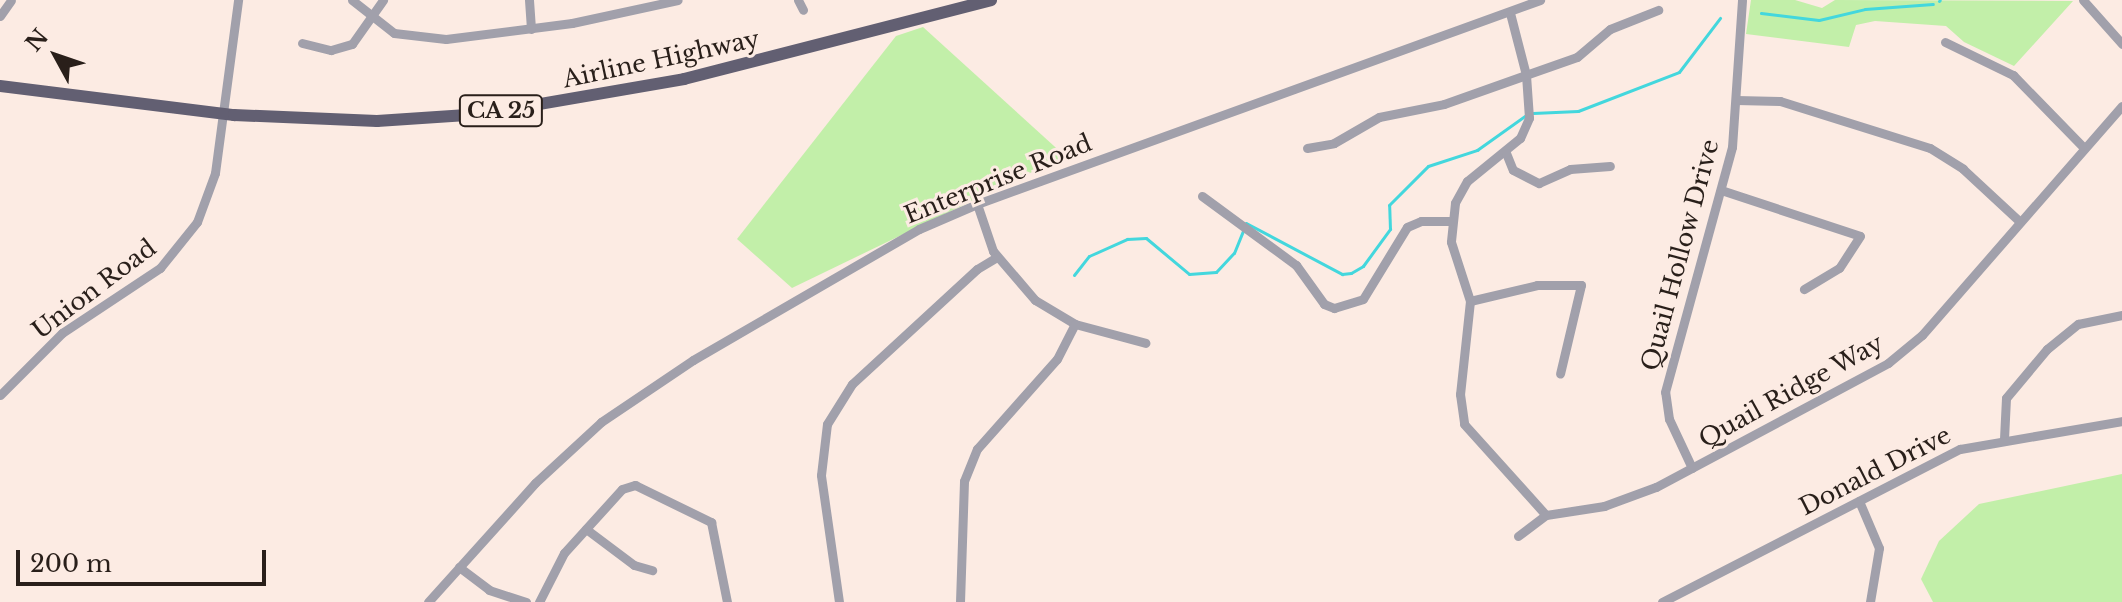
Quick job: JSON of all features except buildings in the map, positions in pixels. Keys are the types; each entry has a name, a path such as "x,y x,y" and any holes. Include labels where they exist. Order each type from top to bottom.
{"main road":[{"name":"Airline Highway","path":"0,86 224,115 377,121 549,105 699,76 991,0"}],"street":[{"path":"0,16 11,0"},
{"name":"Union Road","path":"0,395 62,333 148,277 183,242 213,183 238,0"},
{"path":"352,0 394,33 423,38 531,29 678,0"},
{"path":"302,43 345,47 359,38 383,0"},
{"path":"529,0 531,29"},
{"name":"Enterprise Road","path":"428,602 579,440 641,393 813,288 977,204 1540,0"},
{"name":"Quail Hollow Drive","path":"1692,468 1669,419 1665,392 1721,190 1736,100 1742,0"},
{"path":"2083,0 2122,44"},
{"path":"1307,148 1334,143 1388,114 1444,104 1577,57 1610,29 1658,10"},
{"path":"1510,13 1526,75 1529,118 1506,153 1467,181 1450,221 1453,255 1470,301 1460,394 1464,424 1539,503 1546,515 1518,536"},
{"path":"1945,42 2009,72 2082,146"},
{"path":"1736,100 1780,101 1930,148 1963,169 2018,220"},
{"name":"Quail Ridge Way","path":"1546,515 1604,506 1692,468 1888,363 1922,335 2082,146 2122,106"},
{"path":"1506,153 1513,170 1539,183 1582,166 1610,166"},
{"path":"1721,190 1860,236 1839,268 1804,289"},
{"path":"1202,196 1290,260 1324,304 1334,308 1363,299 1407,227 1421,221 1450,221"},
{"path":"977,204 997,257 1035,300 1075,324 1146,343"},
{"path":"839,602 821,475 827,424 852,384 977,269 997,257"},
{"path":"1470,301 1537,285 1581,285 1560,374"},
{"path":"2004,439 2006,398 2047,349 2078,324 2122,315"},
{"path":"960,602 968,470 977,449 1057,359 1075,324"},
{"name":"Donald Drive","path":"1662,602 1960,449 2122,421"},
{"path":"539,602 549,575 586,529 622,489 635,485 711,522 727,602"},
{"path":"1859,501 1878,541 1870,602"},
{"path":"586,529 634,565 652,570"},
{"path":"459,567 489,590 526,602"}],"green space":[{"path":"1751,0 1795,0 1822,8 1835,0 2073,1 2014,66 1964,42 1946,26 1875,21 1856,25 1849,47 1746,34"},
{"path":"923,27 1065,156 792,288 737,239 896,36"},
{"path":"2122,474 2122,602 1933,602 1921,579 1939,541 1979,504"}],"waterway":[{"path":"1761,13 1819,20 1865,9 1933,4"},
{"path":"1533,113 1578,111 1679,72 1720,18"},
{"path":"1074,275 1089,256 1127,239 1146,238 1189,274 1216,272 1234,253 1246,223 1342,274 1351,273 1363,266 1390,229 1389,205 1428,166 1477,150 1526,115"}]}
